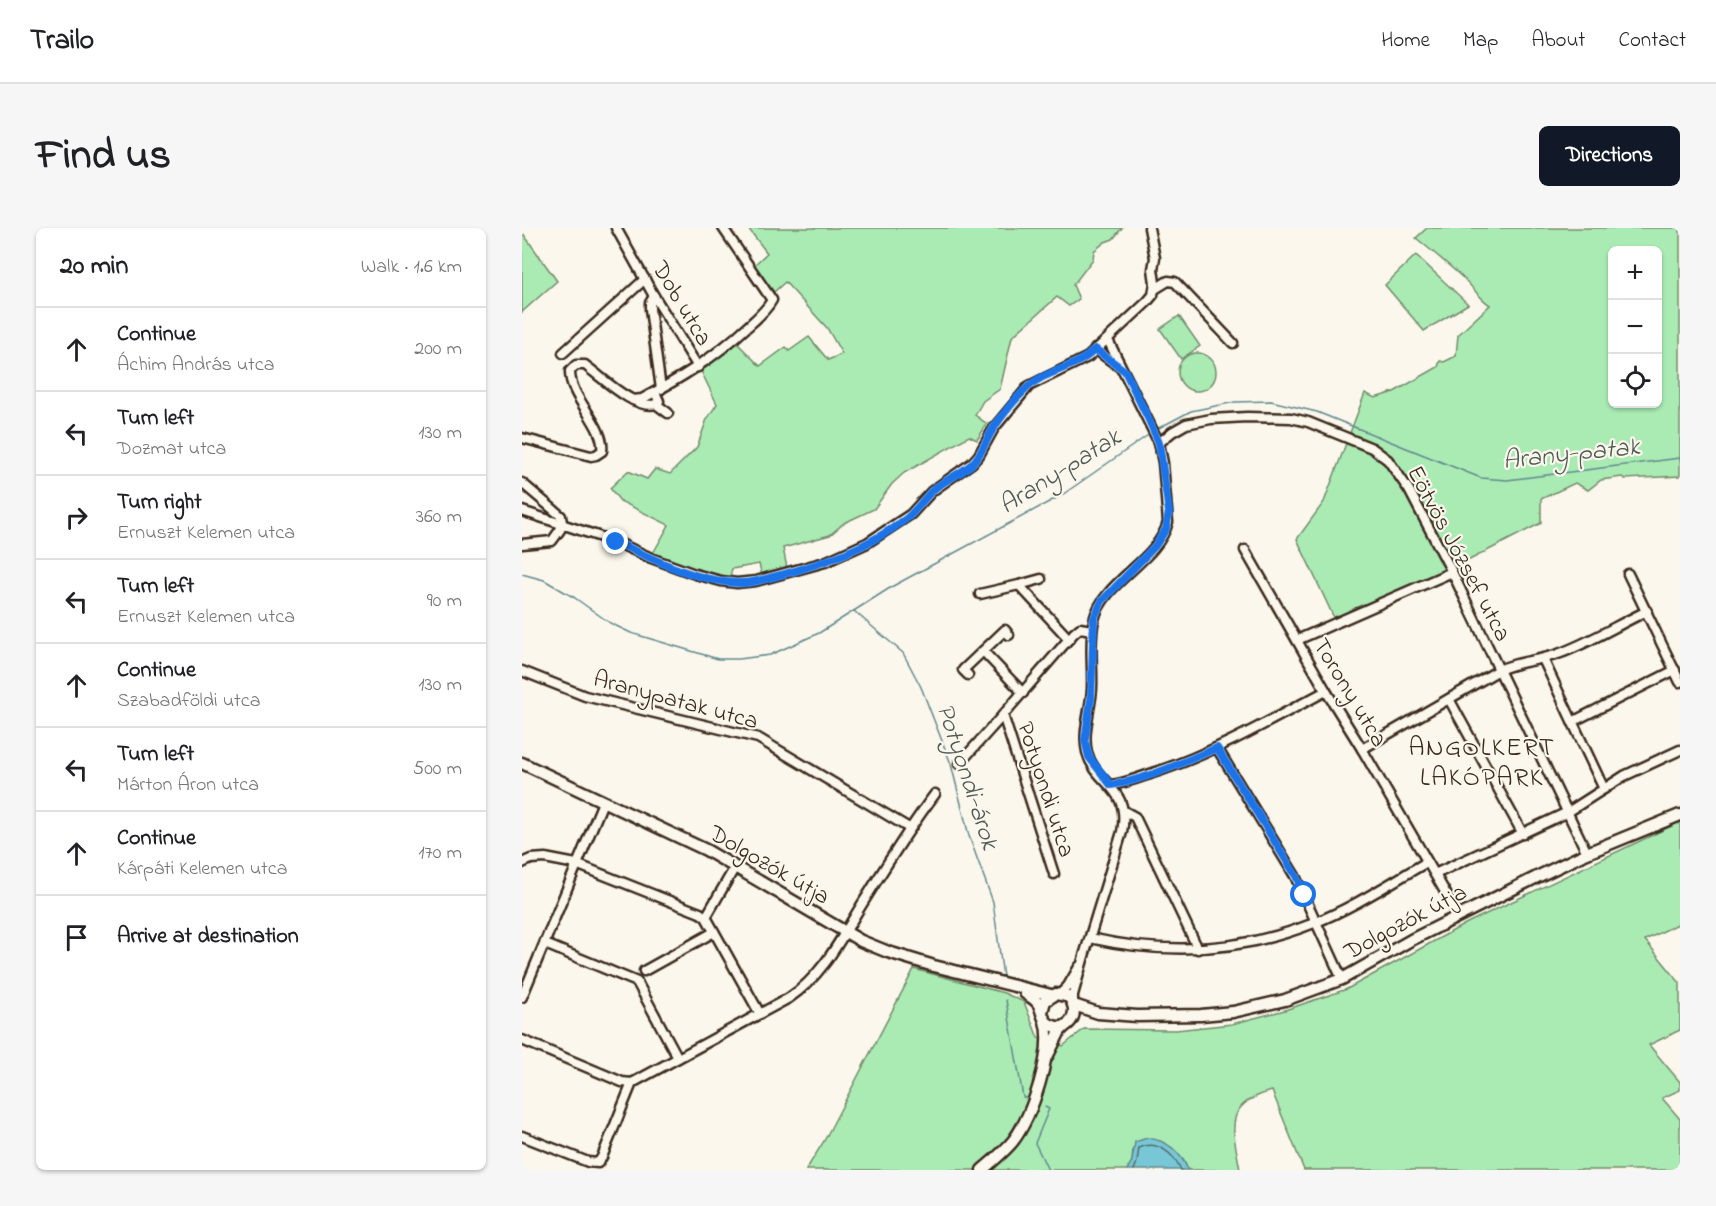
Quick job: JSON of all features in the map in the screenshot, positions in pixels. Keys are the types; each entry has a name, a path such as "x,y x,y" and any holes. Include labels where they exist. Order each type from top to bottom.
{"main road":[{"name":"Dolgozók útja","path":"522,763 706,850 861,941 903,957 1003,984 1056,995"},
{"name":"Dolgozók útja","path":"1074,1004 1098,1013 1137,1016 1201,1016 1233,1012 1285,1000 1342,979 1411,940 1587,853 1680,815"},
{"name":"Dolgozók útja","path":"1003,984 1035,1000 1044,1016"},
{"path":"982,1170 1005,1151 1019,1131 1032,1105 1044,1063 1048,1035 1043,1003 1056,995 1069,997 1074,1004 1075,1014 1060,1031 1044,1063"},
{"path":"1044,1016 1055,1027 1068,1024"},
{"name":"Dolgozók útja","path":"1068,1024 1084,1019 1137,1016"}],"street":[{"name":"Dob utca","path":"616,228 654,296 698,367"},
{"path":"633,400 642,399 698,367 731,342 766,309 772,300 723,228"},
{"path":"1149,228 1155,258 1155,289"},
{"path":"563,353 645,279"},
{"path":"522,511 616,542 695,574 729,582 756,581 825,562 867,543 895,526 911,514 932,491 972,464 994,428 1029,386 1047,375 1088,357 1147,302 1155,289 1167,281 1175,282 1233,342"},
{"path":"522,438 591,456 602,451 601,439 571,382 570,371 576,365 580,364 590,369 642,404 653,406 659,401 650,309 654,296"},
{"path":"1074,1004 1073,995 1122,832 1124,811 1111,785 1089,757 1085,740 1092,689 1094,618 1102,601 1155,546 1166,529 1169,512 1158,441 1108,339"},
{"path":"1095,349 1125,371"},
{"path":"656,404 668,413"},
{"name":"Eötvös József utca","path":"1158,441 1186,424 1225,418 1270,416 1308,422 1372,448 1388,460 1402,480 1452,572 1587,853"},
{"path":"522,483 561,516 562,523 552,541 522,544"},
{"name":"Torony utca","path":"1245,550 1459,916"},
{"path":"1297,640 1452,572"},
{"path":"1628,574 1680,682"},
{"path":"980,594 1041,579"},
{"path":"1018,585 1069,639"},
{"path":"1362,748 1499,670 1516,663 1543,659 1575,647 1647,611"},
{"path":"959,764 1069,639 1080,628 1092,630"},
{"path":"968,675 963,670 1005,630 1010,635"},
{"path":"983,651 1023,693"},
{"path":"1543,659 1604,789"},
{"path":"1572,722 1675,670"},
{"name":"Aranypatak utca","path":"522,671 585,696 758,738 909,828"},
{"path":"1111,785 1121,784 1170,767 1217,748 1326,692"},
{"path":"1449,699 1523,834"},
{"name":"Potyondi utca","path":"1003,716 1054,874"},
{"path":"1217,748 1296,876 1342,979"},
{"path":"1435,874 1568,812 1624,776 1680,750"},
{"path":"522,1040 622,1082 632,1083 789,998 806,985 829,959 909,828 935,794"},
{"path":"522,997 603,802"},
{"path":"1124,811 1135,817 1198,949"},
{"path":"522,863 538,858 576,864 633,885 706,917 760,1014"},
{"path":"1090,938 1145,948 1198,949 1254,940 1317,922 1427,862"},
{"path":"706,917 711,912 735,867"},
{"path":"644,971 714,932"},
{"path":"545,944 637,982 678,1059"},
{"path":"1056,995 1068,986 1084,956"},
{"path":"522,1136 588,1162 598,1162 632,1083"}],"green space":[{"path":"748,228 1122,228 1113,239 1094,251 1093,259 1073,285 1079,299 1069,306 1057,297 1012,337 1000,389 983,401 975,415 987,424 977,440 969,436 904,473 892,484 874,509 844,523 830,535 783,548 787,568 762,575 759,564 732,569 729,580 697,572 652,555 669,525 620,501 610,488 628,471 647,479 655,469 670,474 697,447 707,419 717,404 701,371 737,343 760,366 786,347 789,351 809,337 828,360 842,354 827,328 785,282 774,292 753,266 767,253"},
{"path":"1427,228 1680,228 1680,476 1625,479 1622,477 1601,480 1588,490 1575,483 1541,499 1541,523 1452,569 1335,620 1297,539 1324,502 1365,393 1375,398 1394,392 1438,367 1440,361 1444,362 1456,356 1458,335 1490,305 1416,238"},
{"path":"522,232 557,281 522,312"},
{"path":"1416,255 1468,304 1424,331 1385,285"},
{"path":"1179,316 1200,346 1181,359 1160,329"},
{"path":"1197,353 1210,359 1216,372 1210,385 1197,391 1184,385 1178,372 1184,359"},
{"path":"1680,822 1680,923 1645,940 1680,983 1680,1030 1649,1045 1680,1082 1680,1090 1662,1098 1680,1119 1680,1170 1304,1170 1272,1091 1256,1096 1238,1111 1234,1130 1240,1170 1188,1170 1183,1159 1133,1149 1132,1161 1127,1170 806,1170 824,1141 914,969 1004,993 1024,1002 1038,1038 1063,1046 1084,1029 1176,1030 1232,1024 1285,1010 1347,989 1467,923"}],"water":[{"path":"1147,1138 1167,1144 1177,1152 1188,1170 1127,1170 1132,1161 1135,1142"}],"waterway":[{"name":"Arany-patak","path":"1155,430 1191,411 1235,402 1271,401 1317,412 1481,478 1507,480 1680,458"},
{"name":"Arany-patak","path":"522,574 544,580 575,598 610,623 631,633 718,659 770,655 819,633 893,586 1062,495 1151,433"},
{"name":"Potyondi-árok","path":"854,611 903,653 921,687 951,764 969,836 993,902 1003,977"},
{"name":"Potyondi-árok","path":"1006,1000 1023,1097 1026,1098"},
{"name":"Potyondi-árok","path":"1045,1107 1049,1109 1035,1143 1048,1170"}],"district":[{"name":"ANGOLKERT LAKÓPARK","path":"1482,761"}],"route":[{"path":"616,542 695,574 737,583 809,567 843,555 904,520 932,491 972,464 994,428 1029,386 1047,375 1088,357 1095,349 1125,371 1148,418 1159,443 1169,512 1166,529 1155,546 1102,601 1094,618 1091,650 1091,699 1085,740 1089,757 1100,774 1111,785 1121,784 1170,767 1217,748 1296,876 1304,895"}]}
